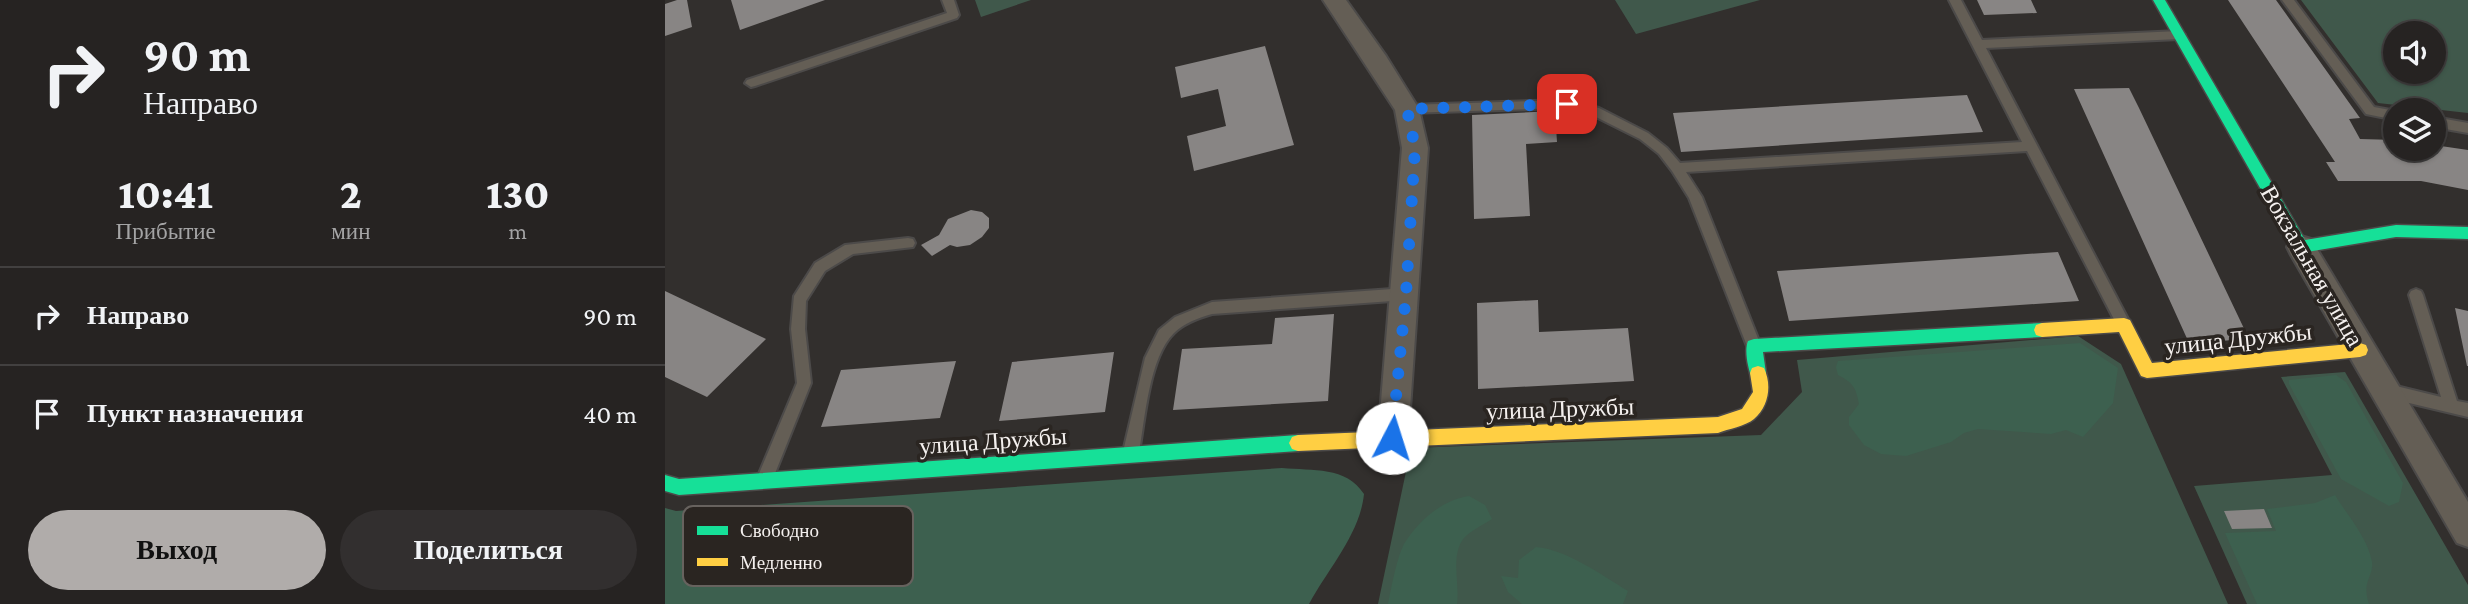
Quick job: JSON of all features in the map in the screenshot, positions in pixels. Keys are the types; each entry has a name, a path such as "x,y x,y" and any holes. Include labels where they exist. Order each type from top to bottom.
{"street":[{"path":"1333,0 1378,62 1407,109 1415,148 1406,294 1392,438"},
{"name":"Вокзальная улица","path":"2159,0 2468,532"},
{"path":"2301,247 2396,231 2468,233"},
{"path":"1754,346 2124,325"},
{"name":"улица Дружбы","path":"2124,325 2147,371 2360,350"},
{"name":"улица Дружбы","path":"665,483 679,487 1131,453 1392,438 1718,425 1748,414 1761,393 1754,346"}],"lane":[{"path":"751,83 953,15 948,0"},
{"path":"1955,0 2124,325"},
{"path":"2288,0 2370,111 2383,114"},
{"path":"1978,44 2179,35"},
{"path":"1407,109 1567,104 1595,111 1635,130 1663,151 1696,197 1754,346"},
{"path":"2446,124 2468,128"},
{"path":"1677,168 2031,146"},
{"path":"764,481 804,383 798,329 799,300 820,267 850,248 908,243"},
{"path":"1131,453 1152,358 1163,335 1184,317 1212,308 1406,294"},
{"path":"2416,295 2451,406"},
{"path":"2384,390 2468,410"}],"green space":[{"path":"975,0 1031,0 981,17"},
{"path":"1615,0 1760,0 1636,34"},
{"path":"2301,0 2468,0 2468,113 2446,111 2446,98 2383,98 2383,104 2378,103"},
{"path":"2078,336 2121,364 2228,604 1378,604 1411,448 1761,435 1802,392 1797,360"},
{"path":"2080,343 2118,368 2113,403 2083,437 2066,430 2051,434 1978,429 1964,433 1951,442 1906,456 1881,454 1864,445 1849,425 1849,417 1859,404 1857,393 1850,383 1838,375 1836,367 1838,361"},
{"path":"2345,372 2468,585 2468,604 2247,604 2194,486 2332,475 2281,377"},
{"path":"2336,375 2346,382 2403,483 2399,502 2389,506 2341,479 2289,384 2289,380"},
{"path":"1282,468 1338,474 1357,485 1364,494 1350,537 1309,604 665,604 665,508 683,511 683,586 913,586 913,506 746,506"},
{"path":"2335,495 2370,553 2372,567 2366,590 2369,604 2257,604 2225,533 2276,531 2267,509 2315,503"},
{"path":"1469,496 1485,505 1492,519 1470,533 1460,545 1456,561 1457,604 1388,604 1399,557 1410,535 1432,512 1459,498"},
{"path":"1536,547 1559,552 1628,591 1623,604 1522,604 1508,592 1501,576 1518,578 1519,560"}],"building":[{"path":"687,0 692,27 665,36 665,4"},
{"path":"731,0 825,0 740,30"},
{"path":"1977,0 2031,0 2037,13 1984,15"},
{"path":"2228,0 2276,0 2360,118 2349,119 2360,139 2383,140 2383,161 2446,161 2446,147 2468,150 2468,190 2421,181 2338,181 2326,162 2335,162"},
{"path":"1265,46 1294,145 1194,171 1187,136 1226,126 1218,89 1181,98 1175,67"},
{"path":"2129,88 2249,339 2189,343 2074,89"},
{"path":"1967,95 1983,132 1681,152 1673,113"},
{"path":"1555,111 1557,142 1526,144 1530,216 1474,219 1472,115"},
{"path":"971,210 982,212 989,218 989,228 982,237 970,245 950,245 932,256 921,245 939,235 948,219"},
{"path":"2058,252 2079,301 1789,321 1777,271"},
{"path":"665,291 766,339 707,397 665,377"},
{"path":"1538,300 1539,332 1628,328 1634,381 1478,389 1477,303"},
{"path":"2455,308 2468,311 2468,366 2467,366"},
{"path":"1334,314 1328,401 1173,410 1182,349 1272,344 1275,318"},
{"path":"1114,352 1105,412 999,421 1012,362"},
{"path":"956,361 940,418 821,427 841,370"},
{"path":"2264,509 2272,528 2232,529 2224,511"}],"traffic: fast":[{"path":"2159,0 2301,247 2396,231 2468,233"},
{"path":"1758,373 1754,346 2042,330"},
{"path":"665,483 679,487 1298,443"}],"traffic: slow":[{"path":"2042,330 2124,325 2147,371 2360,350"},
{"path":"1298,443 1718,425 1748,414 1761,393 1758,373"}],"route":[{"path":"1392,438 1406,294 1415,148 1407,109 1567,104"}]}
